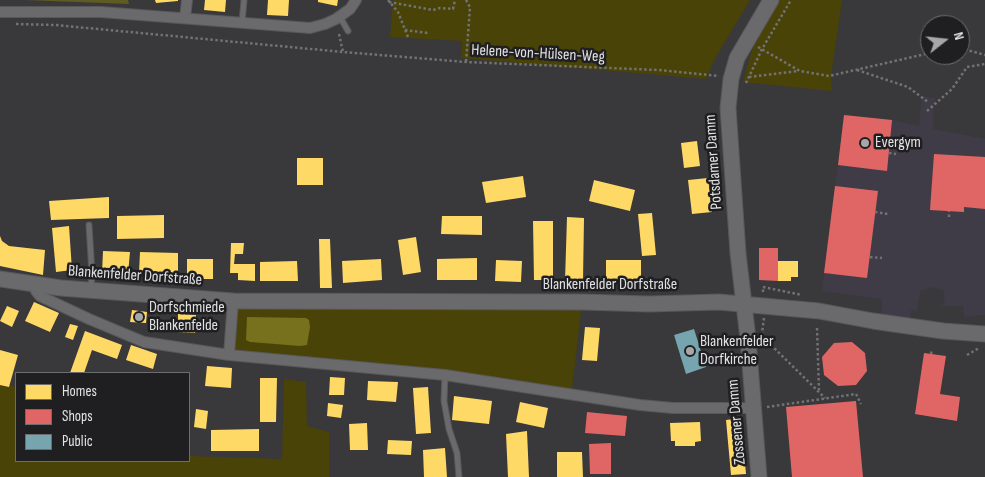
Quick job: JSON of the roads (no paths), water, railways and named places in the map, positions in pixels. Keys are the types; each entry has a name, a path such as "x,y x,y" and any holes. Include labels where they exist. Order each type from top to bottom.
{"main road":[{"name":"Potsdamer Damm","path":"744,304 729,140 728,108 739,81 738,58 771,0"},
{"name":"Blankenfelder Dorfstraße","path":"0,279 34,285 233,300 649,304 720,302 819,311 942,331 983,340"},
{"name":"Zossener Damm","path":"744,304 759,477"}],"street":[{"path":"186,18 187,0"},
{"path":"0,12 100,12 310,28 340,17 350,9 356,0"},
{"path":"34,285 40,296 144,342 229,355 445,375 640,405 673,408 752,408"},
{"path":"229,355 233,300"}],"lane":[{"path":"242,22 244,0"},
{"path":"340,17 348,31"},
{"path":"89,225 92,274 90,290"},
{"path":"445,375 444,402 449,429 457,453 459,477"}],"place":[{"name":"Evergym","path":"865,143"},
{"name":"Dorfschmiede Blankenfelde","path":"139,317"},
{"name":"Blankenfelder Dorfkirche","path":"690,351"}]}
